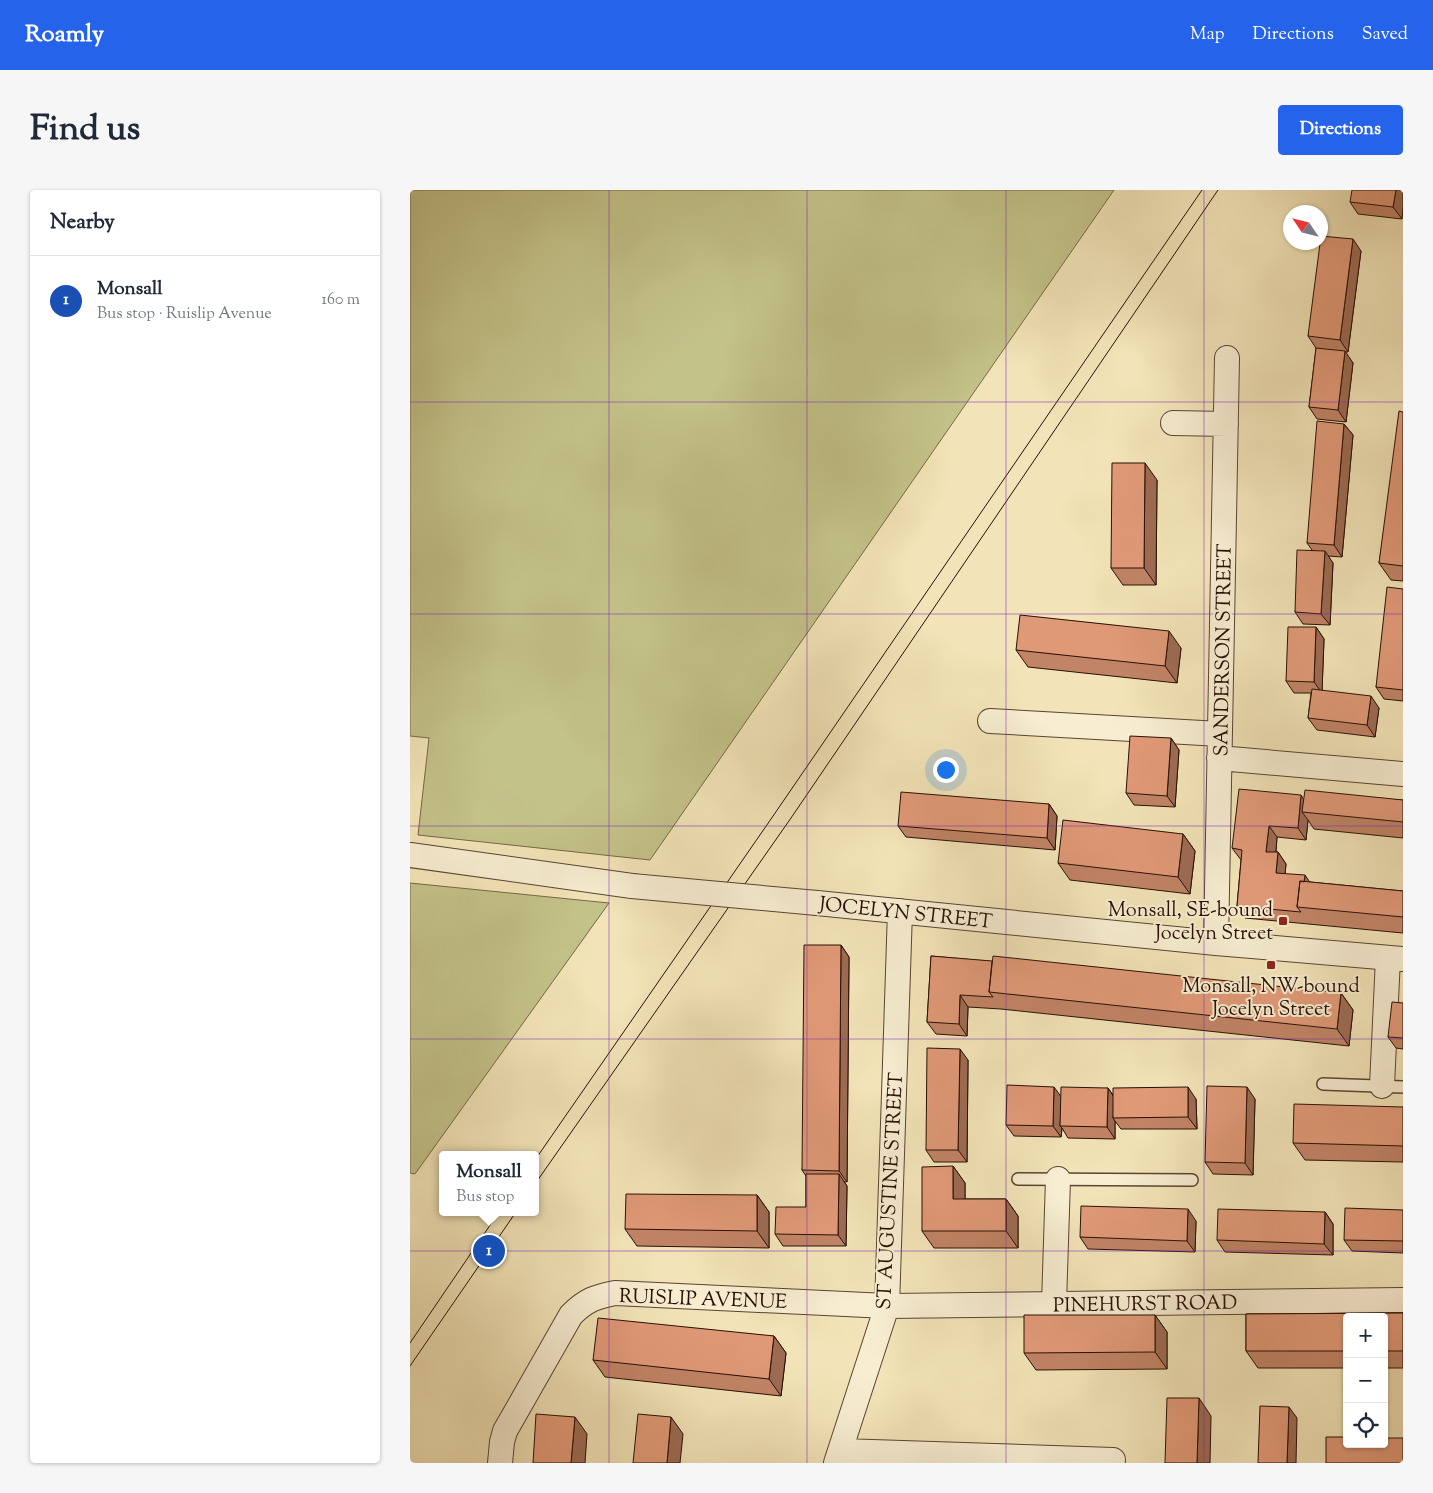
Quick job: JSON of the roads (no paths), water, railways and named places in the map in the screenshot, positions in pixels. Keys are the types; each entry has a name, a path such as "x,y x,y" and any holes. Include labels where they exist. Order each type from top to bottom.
{"street":[{"name":"SANDERSON STREET","path":"1216,943 1227,358"},
{"path":"1173,423 1226,424"},
{"path":"990,721 1220,734"},
{"path":"1219,758 1403,774"},
{"name":"JOCELYN STREET","path":"410,855 632,886 1216,943 1396,958"},
{"name":"ST AUGUSTINE STREET","path":"839,1457 887,1306 900,911"},
{"path":"1393,1087 1396,958"},
{"path":"1054,1304 1058,1179"},
{"name":"RUISLIP AVENUE","path":"500,1463 502,1442 511,1418 571,1315 591,1299 615,1293 887,1306"},
{"name":"PINEHURST ROAD","path":"887,1306 1403,1300"},
{"path":"839,1457 1113,1460"}],"lane":[{"path":"1323,1084 1393,1087"},
{"path":"1018,1179 1192,1180"}],"tram line":[{"path":"539,1154 1202,190"},
{"path":"539,1178 791,818 1218,190"},
{"path":"410,1343 496,1216"},
{"path":"410,1366 513,1216"}],"place":[{"name":"Monsall, SE-bound Jocelyn Street","path":"1283,921"},
{"name":"Monsall, NW-bound Jocelyn Street","path":"1271,965"},
{"name":"Monsall","path":"489,1251"}]}
